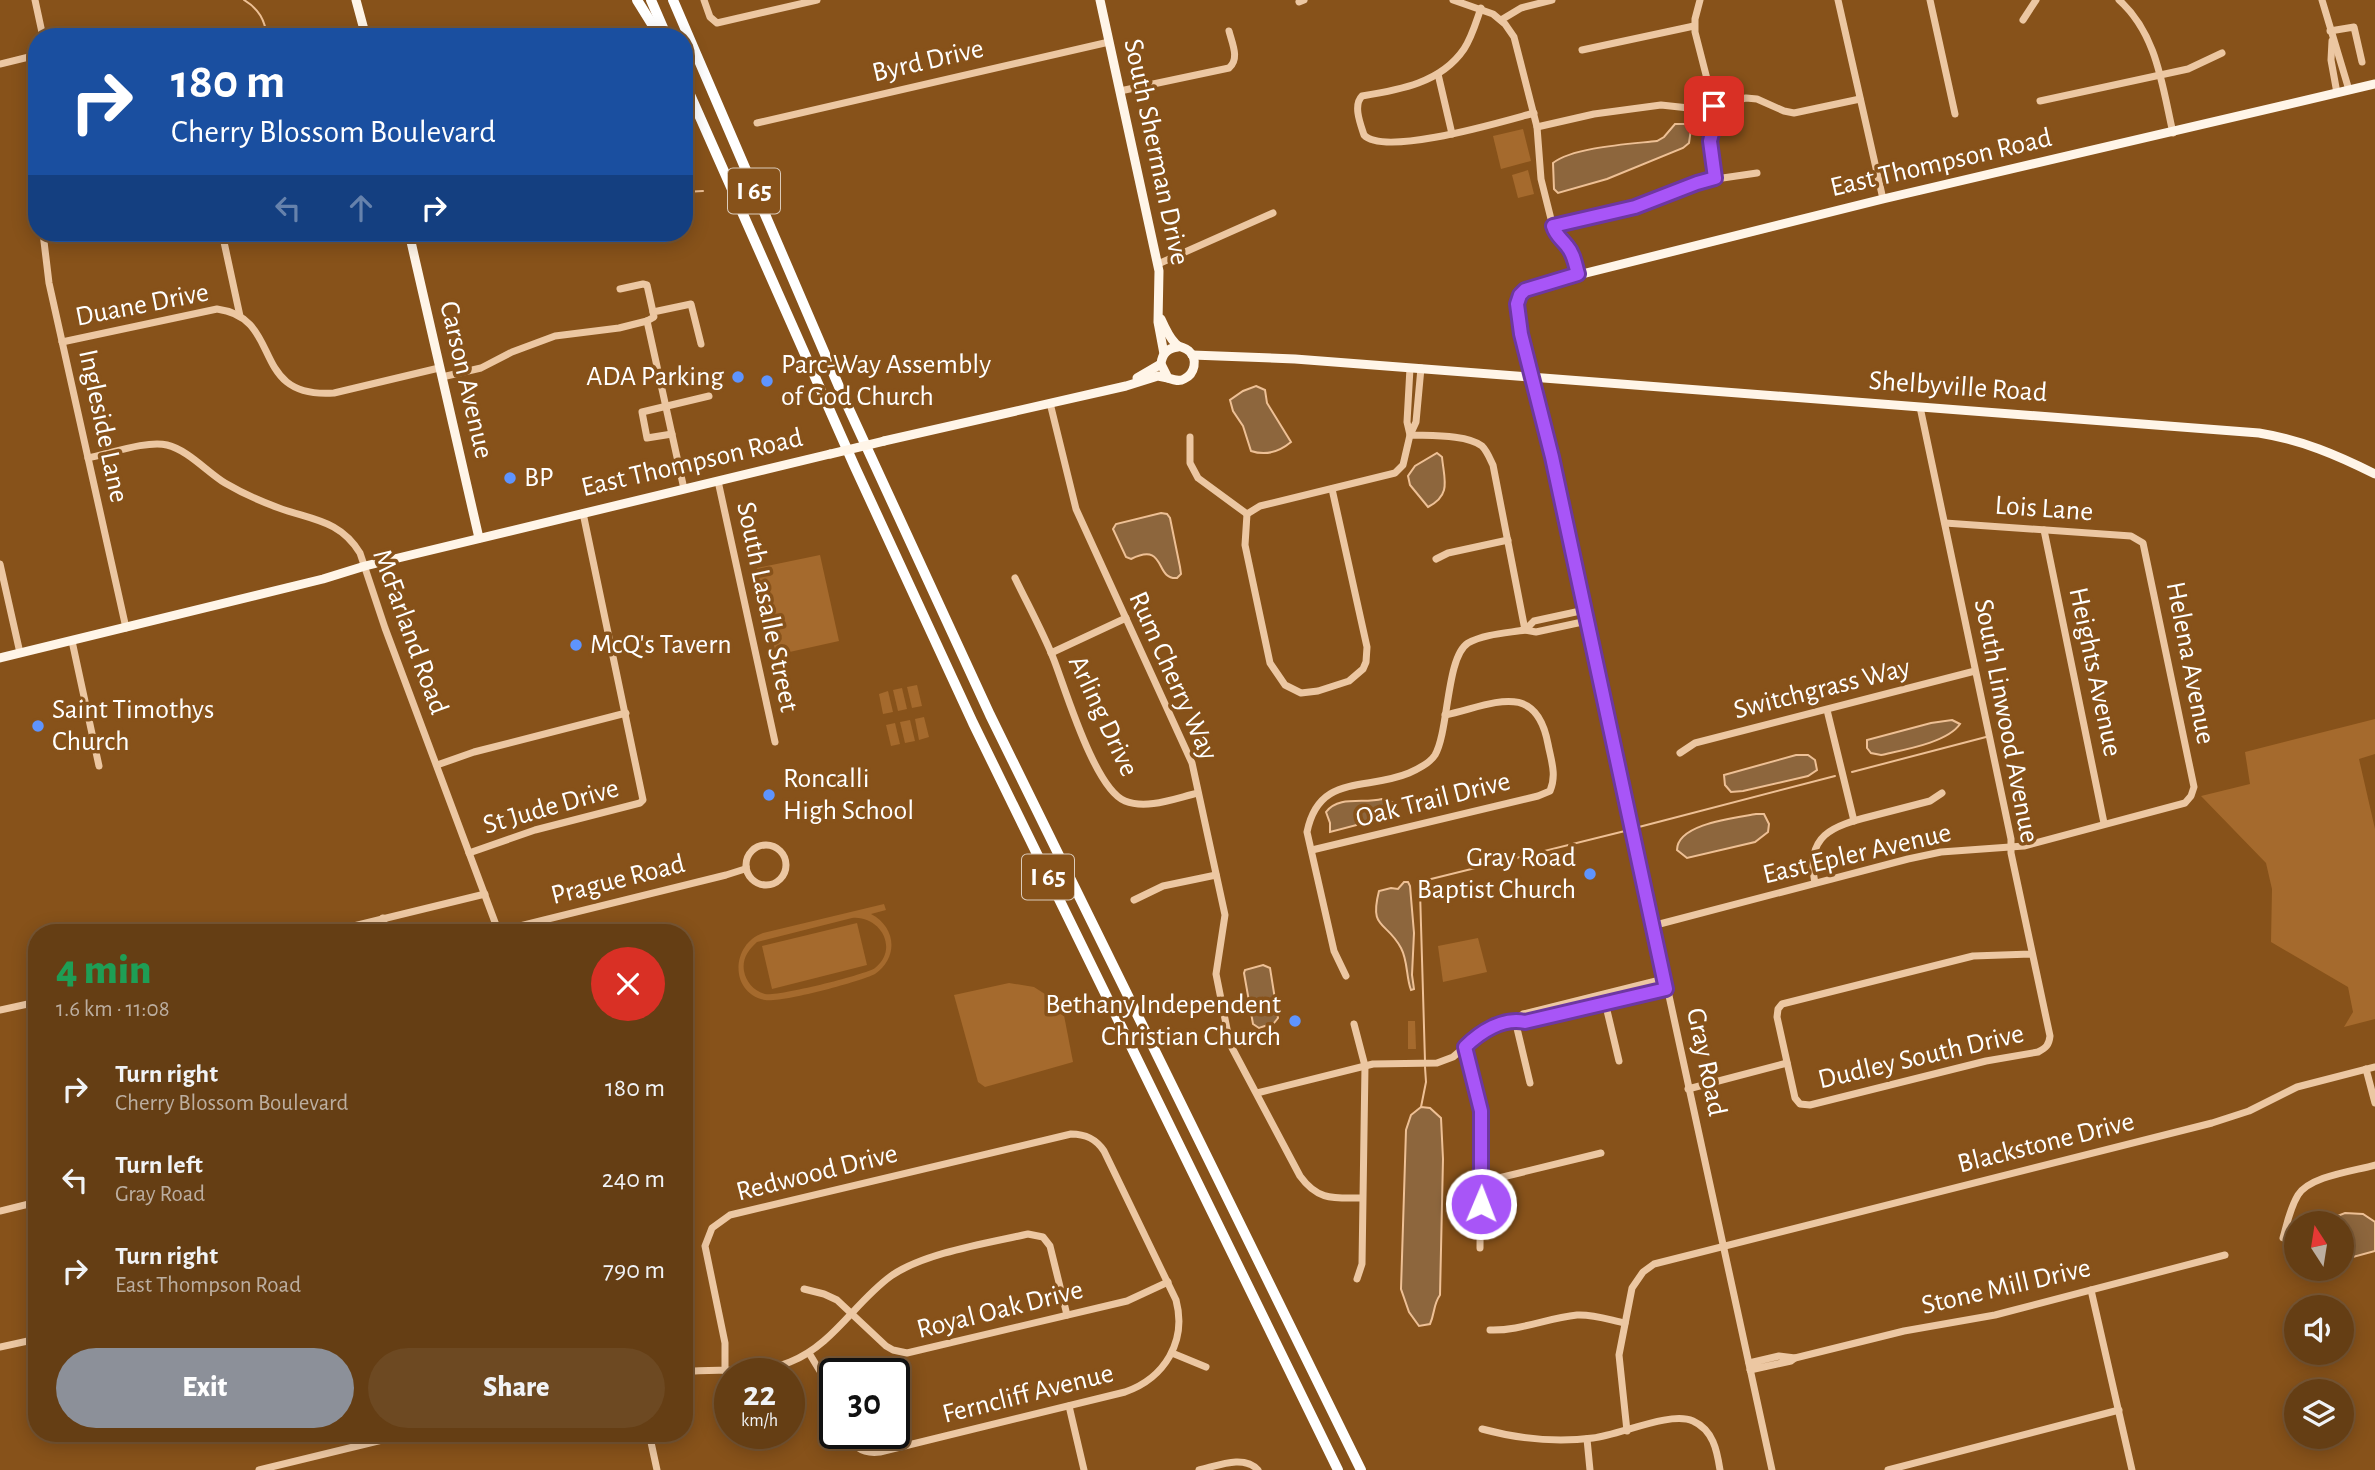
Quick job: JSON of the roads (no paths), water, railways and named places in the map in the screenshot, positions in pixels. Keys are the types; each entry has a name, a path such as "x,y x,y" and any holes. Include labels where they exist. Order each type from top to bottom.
{"highway":[{"path":"639,0 654,28"},
{"path":"651,0 663,28"},
{"name":"I 65","path":"673,0 685,28"},
{"name":"I 65","path":"693,47 843,396 990,715 1361,1470"},
{"name":"I 65","path":"693,101 848,453 967,711 1338,1470"}],"main road":[{"path":"356,0 364,28"},
{"name":"South Sherman Drive","path":"1100,0 1158,264 1158,322 1164,354"},
{"name":"East Thompson Road","path":"1520,295 1534,286 1578,274 1883,199 2375,84"},
{"name":"Carson Avenue","path":"411,242 479,538"},
{"name":"Gray Road","path":"1520,295 1517,310 1531,377"},
{"name":"South Sherman Drive","path":"1159,314 1170,338 1178,346"},
{"path":"1178,346 1189,351 1194,366 1193,372 1185,379 1174,380 1168,378 1161,364 1164,354 1178,346"},
{"path":"1192,355 1531,377"},
{"path":"1194,366 1236,356"},
{"name":"East Thompson Road","path":"1109,389 1126,384 1161,364"},
{"name":"East Thompson Road","path":"479,538 1158,376 1168,378"},
{"name":"Shelbyville Road","path":"1531,377 2276,435 2318,447 2375,474"},
{"path":"0,658 479,538"}],"street":[{"path":"35,0 41,28"},
{"path":"704,0 710,17 720,23 817,0"},
{"path":"1453,0 1481,8 1501,20 1516,42 1537,127 1541,179 1555,235 1567,245 1573,255 1578,274"},
{"path":"1501,20 1521,8 1552,0"},
{"path":"1700,0 1695,26 1716,117 1710,141 1715,178"},
{"path":"1838,0 1883,199"},
{"path":"1930,0 1955,114"},
{"path":"2022,20 2036,0"},
{"path":"2119,0 2142,26 2154,54 2173,133"},
{"path":"2322,0 2349,90"},
{"path":"1481,8 1464,48 1438,74 1409,86 1359,98 1357,104 1366,138 1408,141 1452,134 1534,113"},
{"path":"1582,50 1695,26"},
{"path":"2330,31 2354,27 2362,62"},
{"path":"1120,91 1229,68 1236,57 1229,31"},
{"path":"2332,40 2331,60 2337,93"},
{"name":"Byrd Drive","path":"757,123 1109,42"},
{"path":"2040,101 2188,69 2222,53"},
{"path":"0,64 28,57"},
{"path":"1438,74 1452,134"},
{"path":"1537,127 1594,114 1661,105 1689,109 1752,98 1794,113 1860,99"},
{"path":"1553,226 1635,207 1715,178 1757,173"},
{"path":"1158,264 1273,213"},
{"name":"Ingleside Lane","path":"44,242 46,267 126,628"},
{"path":"224,242 240,316"},
{"path":"620,289 647,285 654,317 647,321 684,489"},
{"path":"653,312 691,304 701,344"},
{"name":"Duane Drive","path":"62,342 206,310 225,310 240,316 258,333 268,359 287,382 302,390 320,394 481,368 512,352 555,336 619,328 647,321"},
{"path":"1410,368 1407,422 1410,435"},
{"path":"1248,514 1260,506 1395,473 1403,465 1416,422 1420,368"},
{"name":"Gray Road","path":"1531,377 1552,457 1772,1470"},
{"path":"672,434 651,439 645,436 642,412 709,396"},
{"name":"Rum Cherry Way","path":"1050,403 1074,504 1188,752 1225,918 1216,981 1230,1044 1300,1176 1310,1189 1324,1196 1362,1198"},
{"name":"South Linwood Avenue","path":"1920,407 2012,846 2011,853 2050,1036 2049,1043"},
{"path":"1410,435 1466,440 1483,447 1493,466 1525,630"},
{"path":"1190,437 1190,463 1198,478 1248,514"},
{"name":"McFarland Road","path":"88,458 154,444 175,447 239,490 281,509 338,528 354,543 365,566 496,924"},
{"name":"South Lasalle Street","path":"718,481 775,742"},
{"path":"1248,514 1245,545 1270,663 1285,685 1293,690 1301,693 1328,688 1356,676 1366,662 1367,647 1332,489"},
{"path":"437,765 474,752 626,713 583,513"},
{"name":"Lois Lane","path":"1945,523 2131,536 2140,540"},
{"name":"Heights Avenue","path":"2044,530 2105,823"},
{"path":"1436,559 1448,553 1508,540"},
{"name":"Helena Avenue","path":"2140,540 2146,548 2194,787 2192,796"},
{"path":"0,564 20,653"},
{"name":"Arling Drive","path":"1015,578 1051,653 1073,715 1111,791 1124,800 1142,804 1198,793"},
{"path":"1525,630 1535,621 1585,610"},
{"path":"1051,653 1126,618"},
{"path":"1346,976 1334,951 1307,832 1313,811 1319,802 1339,789 1406,775 1429,762 1435,755 1440,740 1456,659 1465,645 1479,639 1525,630 1536,632 1587,621"},
{"path":"72,641 99,766"},
{"name":"Switchgrass Way","path":"1680,753 1695,743 1975,671"},
{"name":"Oak Trail Drive","path":"1312,850 1550,791 1555,779 1545,727 1531,706 1518,701 1506,702 1445,715"},
{"path":"1827,710 1854,821"},
{"name":"St Jude Drive","path":"469,853 528,832 640,803 643,800 626,713"},
{"path":"1815,883 1813,860 1820,840 1830,830 1930,801 1942,793"},
{"name":"East Epler Avenue","path":"1652,926 1919,856 2024,846 2185,803 2192,796"},
{"name":"Prague Road","path":"531,924 745,869 749,855 763,845 780,850 786,861 785,873 777,883 771,885 764,886 754,881 746,867"},
{"path":"1134,900 1163,886 1216,875"},
{"path":"360,924 485,894"},
{"path":"383,918 384,924"},
{"path":"1688,1089 1787,1063 1777,1017 1779,1008 1787,1002 1965,957 2031,954"},
{"path":"1257,1093 1365,1066 1393,1062 1430,1064 1453,1057 1490,1029 1515,1020 1523,1014 1664,979"},
{"path":"1515,1020 1525,1022 1666,989"},
{"path":"1603,994 1619,1060"},
{"path":"0,1010 28,1004"},
{"path":"1515,1020 1530,1083"},
{"path":"1354,1024 1365,1066 1362,1264 1357,1279"},
{"name":"Dudley South Drive","path":"1787,1063 1795,1098 1800,1104 1810,1105 1986,1061 2038,1052 2045,1049 2049,1043"},
{"path":"1465,1047 1481,1111 1480,1248"},
{"name":"Blackstone Drive","path":"1627,1431 1619,1360 1632,1288 1647,1268 1662,1261 2212,1123 2249,1111 2297,1087 2375,1067"},
{"path":"2366,1069 2375,1103"},
{"name":"Redwood Drive","path":"725,1358 725,1343 705,1250 709,1233 720,1220 730,1215 1071,1134 1094,1140 1104,1152 1168,1282"},
{"path":"1482,1182 1601,1153"},
{"path":"2283,1238 2294,1203 2303,1189 2318,1180 2375,1165"},
{"path":"0,1211 28,1204"},
{"path":"800,1358 830,1337 883,1283 915,1263 1026,1234 1045,1238 1051,1247 1067,1315"},
{"name":"Stone Mill Drive","path":"1749,1367 1791,1361 1892,1334 1983,1317 2225,1255"},
{"path":"1168,1282 1176,1300 1179,1317 1178,1334 1172,1353 1206,1367"},
{"name":"Royal Oak Drive","path":"804,1289 828,1295 886,1346 906,1353 1127,1301 1168,1282"},
{"path":"2091,1290 2132,1470"},
{"path":"1490,1330 1507,1331 1582,1315 1625,1323"},
{"path":"0,1348 28,1341"},
{"path":"809,1353 819,1369"},
{"name":"Ferncliff Avenue","path":"910,1445 1138,1388 1160,1371 1172,1353"},
{"path":"693,1372 714,1371"},
{"path":"1069,1406 1084,1470"},
{"path":"1888,1470 2119,1410"},
{"path":"1482,1429 1538,1440 1587,1439 1679,1418 1692,1421 1706,1431 1713,1440 1720,1470"},
{"path":"1587,1439 1590,1470"},
{"path":"259,1470 374,1442"},
{"path":"651,1442 657,1470"},
{"name":"Ferncliff Avenue","path":"859,1449 875,1453 892,1449"},
{"path":"1199,1470 1244,1461 1258,1470"}],"waterway":[{"path":"244,0 254,7 266,28"},
{"path":"693,192 703,191"},
{"path":"1852,772 1986,737"},
{"path":"1635,828 1835,776"},
{"path":"1425,1061 1420,891 1423,881 1629,830"},
{"path":"1421,1107 1426,1082 1425,1067"}],"place":[{"name":"ADA Parking","path":"738,377"},
{"name":"Parc-Way Assembly of God Church","path":"767,381"},
{"name":"BP","path":"510,478"},
{"name":"McQ's Tavern","path":"576,645"},
{"name":"Saint Timothys Church","path":"38,726"},
{"name":"Roncalli High School","path":"769,795"},
{"name":"Gray Road Baptist Church","path":"1590,874"},
{"name":"Bethany Independent Christian Church","path":"1295,1021"}]}
